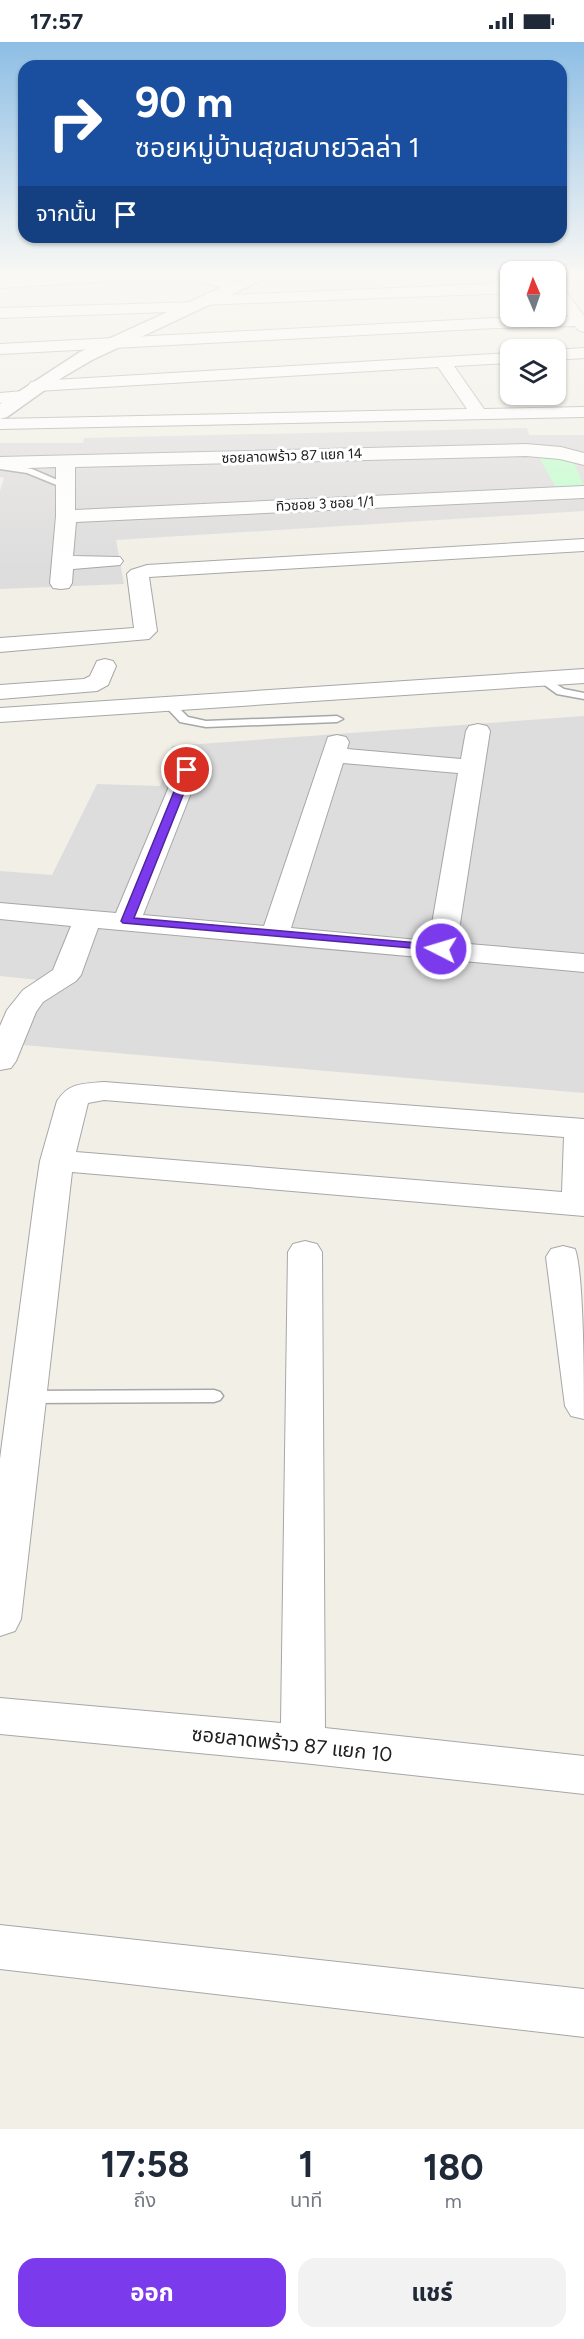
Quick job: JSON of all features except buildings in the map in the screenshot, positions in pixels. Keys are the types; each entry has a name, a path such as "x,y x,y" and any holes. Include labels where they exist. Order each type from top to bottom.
{"street":[{"path":"0,413 58,373"},
{"path":"0,398 30,391 281,373"},
{"path":"451,373 479,414"},
{"path":"0,424 584,412"},
{"name":"ซอยลาดพร้าว 87 แยก 14","path":"0,464 526,450 561,453 584,459"},
{"path":"66,463 64,485 66,516 62,573 113,561"},
{"name":"ทิวซอย 3 ซอย 1/1","path":"66,516 584,492"},
{"path":"0,645 141,634 146,631 138,574 147,571 584,545"},
{"path":"0,692 89,686 100,680 105,666"},
{"path":"0,715 584,676"},
{"path":"441,949 478,731"},
{"path":"274,935 335,739 472,767"},
{"path":"127,921 187,770"},
{"path":"0,911 584,963"},
{"path":"0,1061 22,1010 33,996 66,975 88,918"},
{"path":"0,1619 57,1161 78,1094 90,1091 582,1129 582,1204 57,1161"},
{"path":"303,1744 305,1252"},
{"path":"563,1257 584,1406"},
{"name":"ซอยลาดพร้าว 87 แยก 10","path":"0,1716 303,1744 584,1775"},
{"path":"0,1947 584,2013"}],"lane":[{"path":"0,464 29,471 64,485"},
{"path":"543,679 561,692 584,696"},
{"path":"170,705 184,720 335,739"},
{"path":"27,1397 214,1396"}],"shaded area":[{"path":"527,428 529,435 584,435 584,511 116,540 124,584 0,589 0,491 4,478 0,477 0,443 83,443 84,438"},
{"path":"584,716 584,1093 23,1045 48,981 0,976 0,871 52,875 97,784 160,786 172,746"}],"green space":[{"path":"537,453 572,458 584,486 556,488"}],"route":[{"path":"187,770 127,921 441,949"}]}
